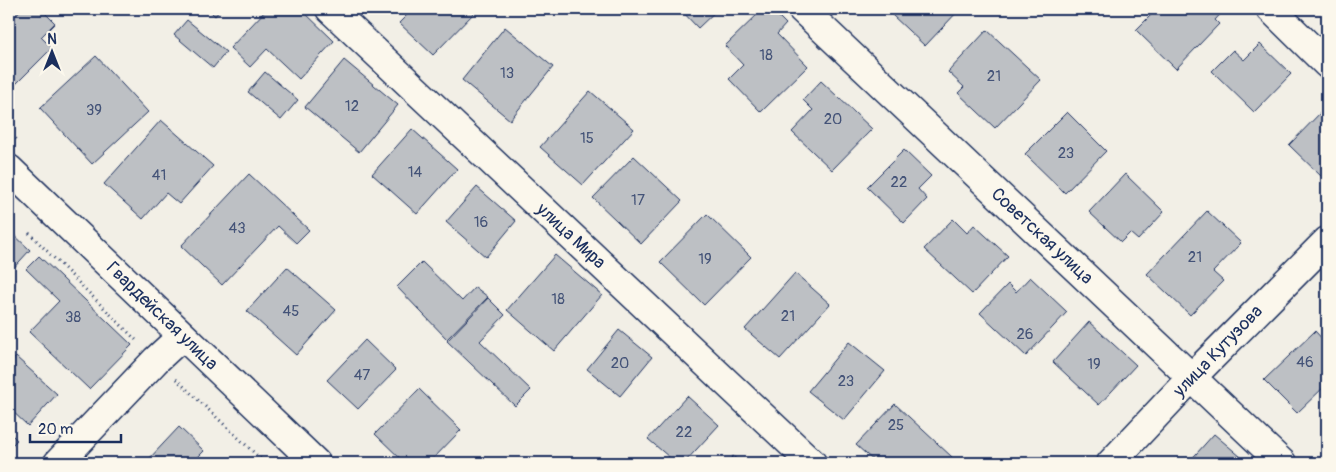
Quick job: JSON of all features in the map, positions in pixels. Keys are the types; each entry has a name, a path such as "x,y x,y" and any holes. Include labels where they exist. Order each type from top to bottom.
{"street":[{"name":"улица Мира","path":"330,9 812,463"},
{"name":"Советская улица","path":"802,9 1282,463"},
{"path":"1271,9 1327,64"},
{"name":"Гвардейская улица","path":"9,169 316,463"},
{"name":"улица Кутузова","path":"1111,463 1191,378 1327,241"},
{"path":"58,463 156,360 182,336"}],"building":[{"path":"22,9 41,9 55,23 41,37 52,48 10,90 9,21"},
{"path":"208,9 221,9 215,16"},
{"path":"267,9 301,9 334,41 299,79 267,49 250,67 230,48"},
{"path":"413,9 478,9 433,55 399,23"},
{"path":"680,9 718,9 698,28"},
{"path":"763,9 771,9 786,24 777,34 808,66 761,112 729,79 743,65 725,46"},
{"path":"898,9 960,9 925,46 892,15"},
{"path":"1157,9 1225,9 1215,20 1219,24 1176,69 1136,30"},
{"path":"187,20 226,52 213,68 174,35"},
{"path":"505,27 553,67 510,120 462,80"},
{"path":"987,30 1041,80 995,128 958,93 964,87 948,72"},
{"path":"1260,44 1291,74 1254,112 1212,71 1233,50 1244,60"},
{"path":"96,56 148,112 92,164 40,108"},
{"path":"344,60 398,105 359,152 305,107"},
{"path":"265,72 298,100 281,120 248,92"},
{"path":"821,81 872,129 832,170 792,132 813,110 803,100"},
{"path":"590,91 634,129 583,185 540,147"},
{"path":"1325,108 1327,111 1327,173 1323,178 1289,145"},
{"path":"1067,112 1106,151 1065,193 1025,154"},
{"path":"161,120 213,166 179,204 166,193 143,219 104,184"},
{"path":"412,129 457,169 417,214 372,174"},
{"path":"904,150 931,176 918,189 927,199 904,223 867,187"},
{"path":"634,156 682,201 641,244 593,198"},
{"path":"249,174 309,230 296,243 278,226 222,285 181,246"},
{"path":"1125,174 1164,212 1138,240 1130,233 1121,242 1089,212"},
{"path":"477,187 516,221 486,257 446,222"},
{"path":"1207,211 1241,243 1213,272 1223,281 1190,315 1147,274"},
{"path":"707,214 751,257 704,305 660,262"},
{"path":"953,219 967,233 974,225 1008,256 972,294 924,249"},
{"path":"9,230 30,250 9,273"},
{"path":"555,255 602,295 554,351 507,310"},
{"path":"39,256 132,345 89,389 29,332 59,301 26,269"},
{"path":"422,262 462,301 475,287 488,297 447,339 397,287"},
{"path":"287,267 336,310 296,355 247,311"},
{"path":"795,273 830,304 780,359 745,329"},
{"path":"1030,277 1067,312 1026,356 980,313 1008,284 1016,292"},
{"path":"488,298 505,315 480,341 531,390 515,406 447,341"},
{"path":"1089,322 1136,365 1099,405 1053,362"},
{"path":"619,330 652,357 620,396 587,369"},
{"path":"1315,331 1327,344 1327,384 1297,413 1264,380"},
{"path":"365,340 396,370 358,409 327,380"},
{"path":"849,342 885,371 844,420 808,391"},
{"path":"16,357 57,394 28,426 9,408 9,365"},
{"path":"419,389 461,430 429,463 405,463 375,434"},
{"path":"687,396 719,425 684,463 676,463 648,439"},
{"path":"895,404 952,457 947,463 876,463 856,445"},
{"path":"179,427 204,451 196,459 200,463 151,463 148,460"},
{"path":"9,432 17,440 9,448"},
{"path":"1214,434 1248,463 1188,463"},
{"path":"733,456 741,463 726,463"}]}
